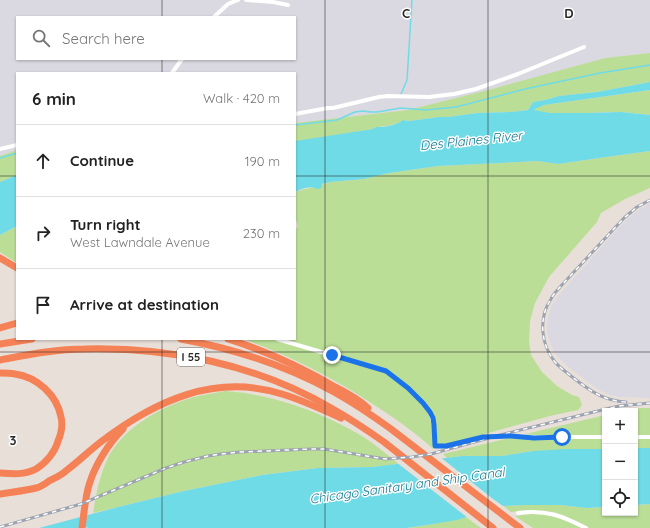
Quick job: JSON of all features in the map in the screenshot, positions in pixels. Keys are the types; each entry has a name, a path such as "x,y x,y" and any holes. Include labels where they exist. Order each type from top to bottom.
{"highway":[{"path":"0,258 16,267"},
{"path":"0,328 16,323"},
{"path":"0,344 26,340"},
{"name":"I 55","path":"186,340 208,344 260,359 289,370 334,392 391,428 520,528"},
{"path":"231,340 278,358 320,378 360,401 391,428"},
{"name":"I 55","path":"0,360 41,353 82,349 128,349 196,357 271,379 330,407 367,430 493,528"},
{"path":"0,373 15,374 30,378 44,387 57,404 62,418 61,433 56,448 49,458 36,469 20,474 0,473"},
{"path":"0,494 37,488 66,472 122,426 138,416 169,401 191,393 217,387 240,386 288,396 308,403 367,430"},
{"path":"82,528 88,486 96,467 110,444 120,433 131,423 153,409"}],"street":[{"path":"215,16 228,4 238,0"},
{"path":"246,0 273,2 288,5"},
{"path":"296,114 333,108 379,97 429,97 454,94 476,89 518,74 584,47"},
{"path":"173,72 181,60"},
{"path":"0,149 16,145"},
{"path":"280,340 386,371 408,388 430,412 433,418 435,446 446,446 483,437 602,437"},
{"path":"638,437 650,437"},
{"path":"518,513 537,512 557,515 586,528"}],"shaded area":[{"path":"0,0 650,0 650,53 605,58 408,110 296,123 296,72 16,72 16,150 0,156"},
{"path":"650,203 650,398 619,397 601,391 559,358 552,348 548,336 548,318 552,305 557,297 623,223 637,211"}],"green space":[{"path":"650,53 650,82 597,92 559,96 533,102 528,110 477,113 409,121 405,120 389,126 296,142 296,123 408,110 605,58"},
{"path":"650,90 650,115 622,112 556,114 534,111 534,109 544,105"},
{"path":"16,150 16,175 0,182 0,156"},
{"path":"650,151 650,188 625,199 601,213 597,222 549,277 535,303 530,321 529,341 531,355 542,372 557,386 572,395 579,397 582,405 578,410 550,416 433,449 402,424 349,389 297,361 246,340 296,340 296,229 298,226 296,220 296,192 330,182 364,179 389,173 438,166 538,161 558,164"},
{"path":"16,227 16,262 0,252 0,235"},
{"path":"225,391 247,393 278,400 308,410 336,422 362,436 399,464 372,467 318,468 262,475 184,491 93,513 98,486 104,466 114,448 122,438 145,419 158,411 198,396"},
{"path":"638,408 650,408 650,448 638,448"},
{"path":"602,416 602,449 533,451 502,456 462,456 447,458 443,454"},
{"path":"650,504 650,528 589,528 556,513 544,511 511,512 503,506 561,505 586,508 602,507 602,516 638,516 638,505"},
{"path":"537,513 560,518 583,528 533,528 515,516"},
{"path":"466,517 481,528 406,528 427,525"}],"water":[{"name":"Des Plaines River","path":"650,82 650,90 544,105 534,110 550,113 621,112 650,115 650,151 558,164 538,161 438,166 389,173 364,179 330,182 322,184 321,188 317,189 309,187 296,192 296,141 373,129 393,125 403,120 409,121 477,113 528,110 533,102 559,96 597,92"},
{"path":"16,175 16,227 0,235 0,182"},
{"path":"638,448 650,448 650,504 638,505"},
{"name":"Chicago Sanitary and Ship Canal","path":"602,449 602,507 586,508 561,505 503,506 457,520 406,528 39,528 184,491 262,475 318,468 372,467 462,456 502,456 533,451"}],"pier":[{"path":"439,456 506,508 468,518 396,462"}],"waterway":[{"path":"401,94 407,80 412,0"},
{"path":"296,125 337,120 355,112 363,111 377,112 401,108 426,110 456,107 525,89 600,73 650,65"},
{"path":"0,158 16,153"}],"railway":[{"path":"626,402 605,398 593,392 555,362 550,355 544,340 544,314 547,306 560,287 624,218 637,207 650,200"},
{"path":"0,527 81,504 166,468 208,456 240,452 324,449 385,459 412,457 431,454 496,436 619,406 650,403"}],"route":[{"path":"332,355 386,371 408,388 423,403 433,418 435,446 446,446 483,437 562,437"}]}
